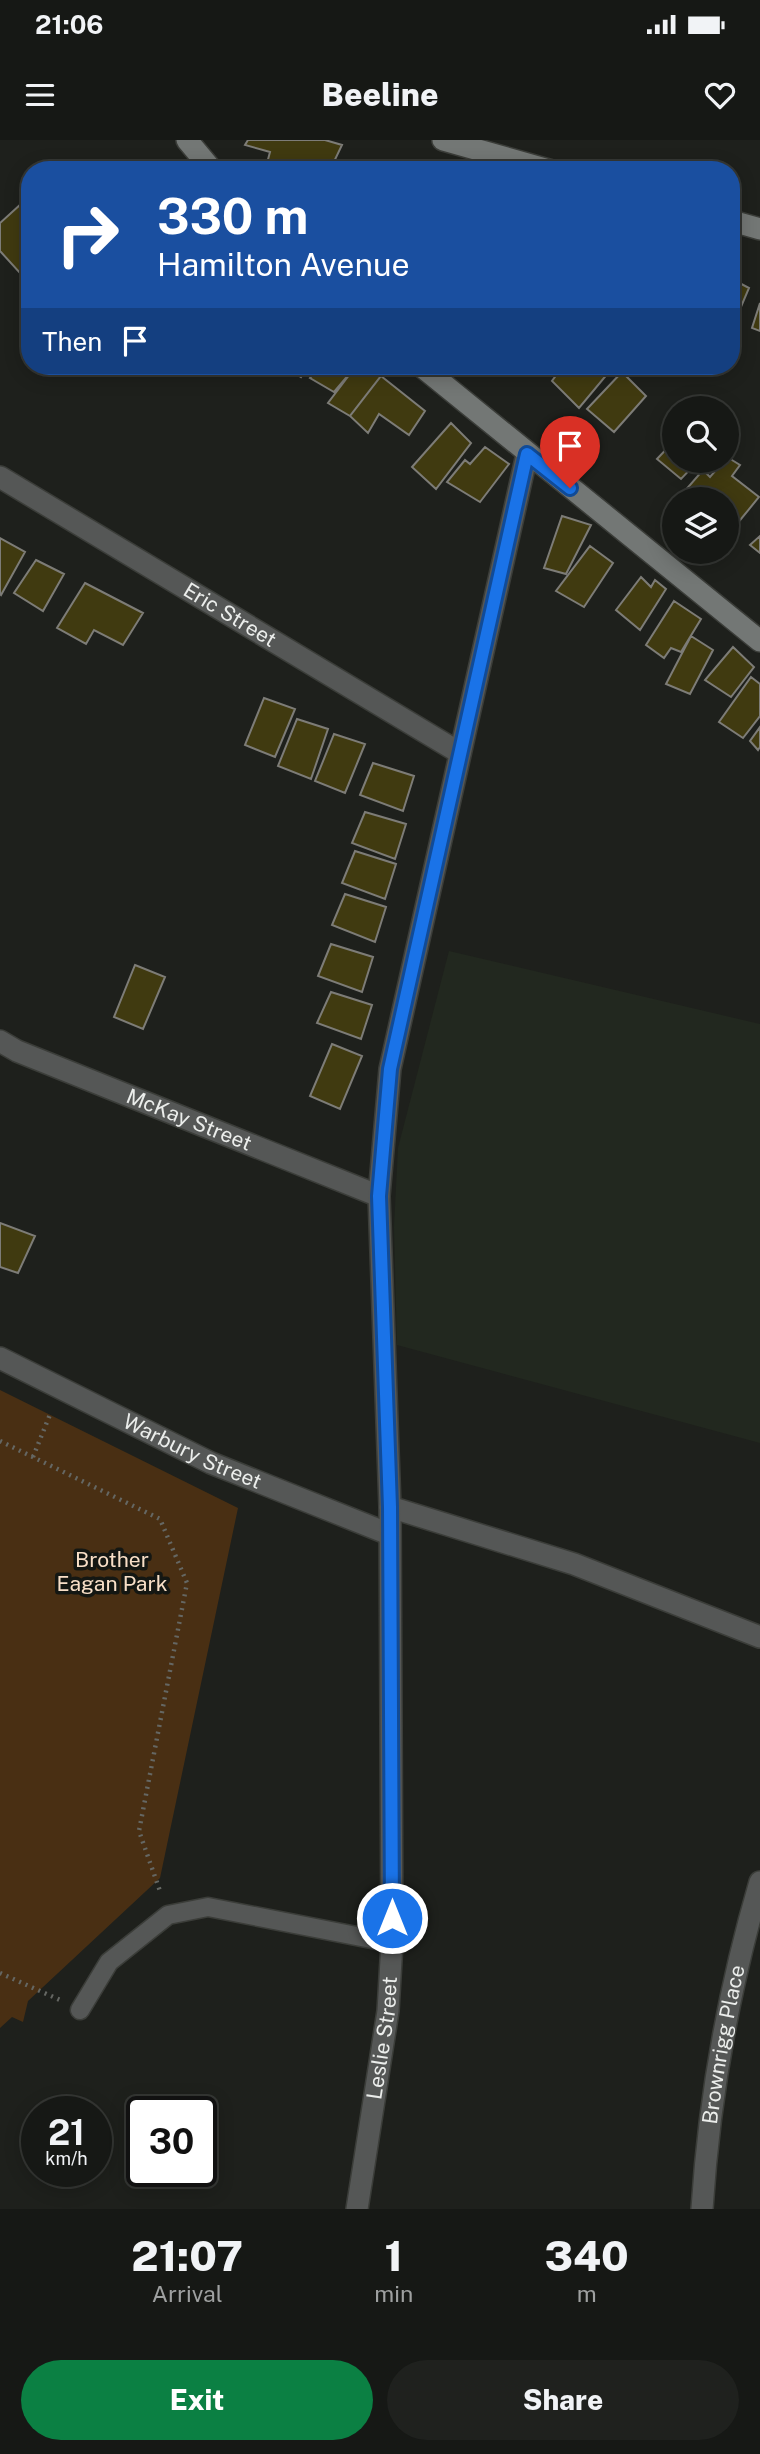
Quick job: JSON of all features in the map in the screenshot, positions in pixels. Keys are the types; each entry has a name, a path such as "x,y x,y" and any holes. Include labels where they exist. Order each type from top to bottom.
{"street":[{"path":"201,140 209,161"},
{"path":"201,140 214,161"},
{"path":"443,140 517,161"},
{"path":"740,223 760,229"},
{"path":"432,375 760,641"},
{"name":"Leslie Street","path":"357,2209 387,2011 393,1943 390,1507 379,1196 390,1069 527,454"},
{"name":"Eric Street","path":"0,477 460,753"},
{"name":"McKay Street","path":"0,1041 17,1051 379,1196"},
{"name":"Warbury Street","path":"0,1358 211,1463 389,1534"},
{"path":"390,1507 574,1564 760,1637"},
{"name":"Brownrigg Place","path":"702,2209 707,2130 744,1936 760,1882"}],"lane":[{"path":"80,2010 109,1962 168,1915 208,1907 393,1943"}],"path":[{"path":"33,1457 61,1388"},
{"path":"0,1441 160,1518 187,1583 139,1831 168,1915"},
{"path":"0,1973 80,2010"}],"shaded area":[{"path":"449,951 760,1024 760,1443 397,1345 394,1227 398,1148"}],"green space":[{"name":"Brother Eagan Park","path":"0,1390 238,1508 160,1878 28,2001 23,2022 12,2017 0,2028"}],"building":[{"path":"248,140 325,140 342,145 334,161 268,161 270,152 245,145"},
{"path":"21,204 21,274 0,251 0,223"},
{"path":"740,283 749,288 740,309"},
{"path":"760,303 760,331 752,328"},
{"path":"312,375 348,375 334,392 310,378"},
{"path":"349,375 381,376 350,416 328,403"},
{"path":"556,375 606,375 579,408 552,381"},
{"path":"619,375 625,375 646,396 614,432 587,409"},
{"path":"381,376 425,411 409,435 379,414 368,433 350,416"},
{"path":"451,423 471,443 436,489 412,467"},
{"path":"485,447 509,464 480,502 447,482 465,460 470,464"},
{"path":"674,473 687,473 681,479"},
{"path":"700,473 706,473 710,477 713,473 734,473 732,476 759,497 739,521 739,487 688,487"},
{"path":"562,516 591,525 566,574 544,568"},
{"path":"760,536 760,553 750,545"},
{"path":"0,538 25,552 1,595 0,594"},
{"path":"590,546 613,563 584,607 556,591"},
{"path":"36,560 64,574 43,611 14,593"},
{"path":"641,577 651,587 655,580 666,589 640,630 616,610"},
{"path":"85,583 143,613 123,645 94,630 86,644 57,628"},
{"path":"674,601 701,619 681,652 671,648 664,658 646,645"},
{"path":"691,636 713,650 690,694 666,684"},
{"path":"733,647 754,667 731,697 705,680"},
{"path":"751,677 760,684 760,716 743,738 719,722"},
{"path":"264,698 295,709 275,757 245,745"},
{"path":"297,719 328,729 311,779 278,766"},
{"path":"760,727 760,747 758,750 750,741"},
{"path":"334,734 365,744 345,793 315,781"},
{"path":"373,763 414,776 403,811 360,795"},
{"path":"365,812 406,824 395,859 352,843"},
{"path":"355,851 396,864 385,899 342,883"},
{"path":"345,894 386,907 375,942 332,925"},
{"path":"331,944 373,957 362,992 318,976"},
{"path":"135,965 165,977 143,1029 114,1017"},
{"path":"331,992 372,1005 361,1039 317,1023"},
{"path":"332,1044 362,1056 340,1109 310,1096"},
{"path":"0,1223 35,1236 18,1273 0,1267"}],"route":[{"path":"392,1918 390,1507 379,1196 390,1069 527,454 570,488"}]}
